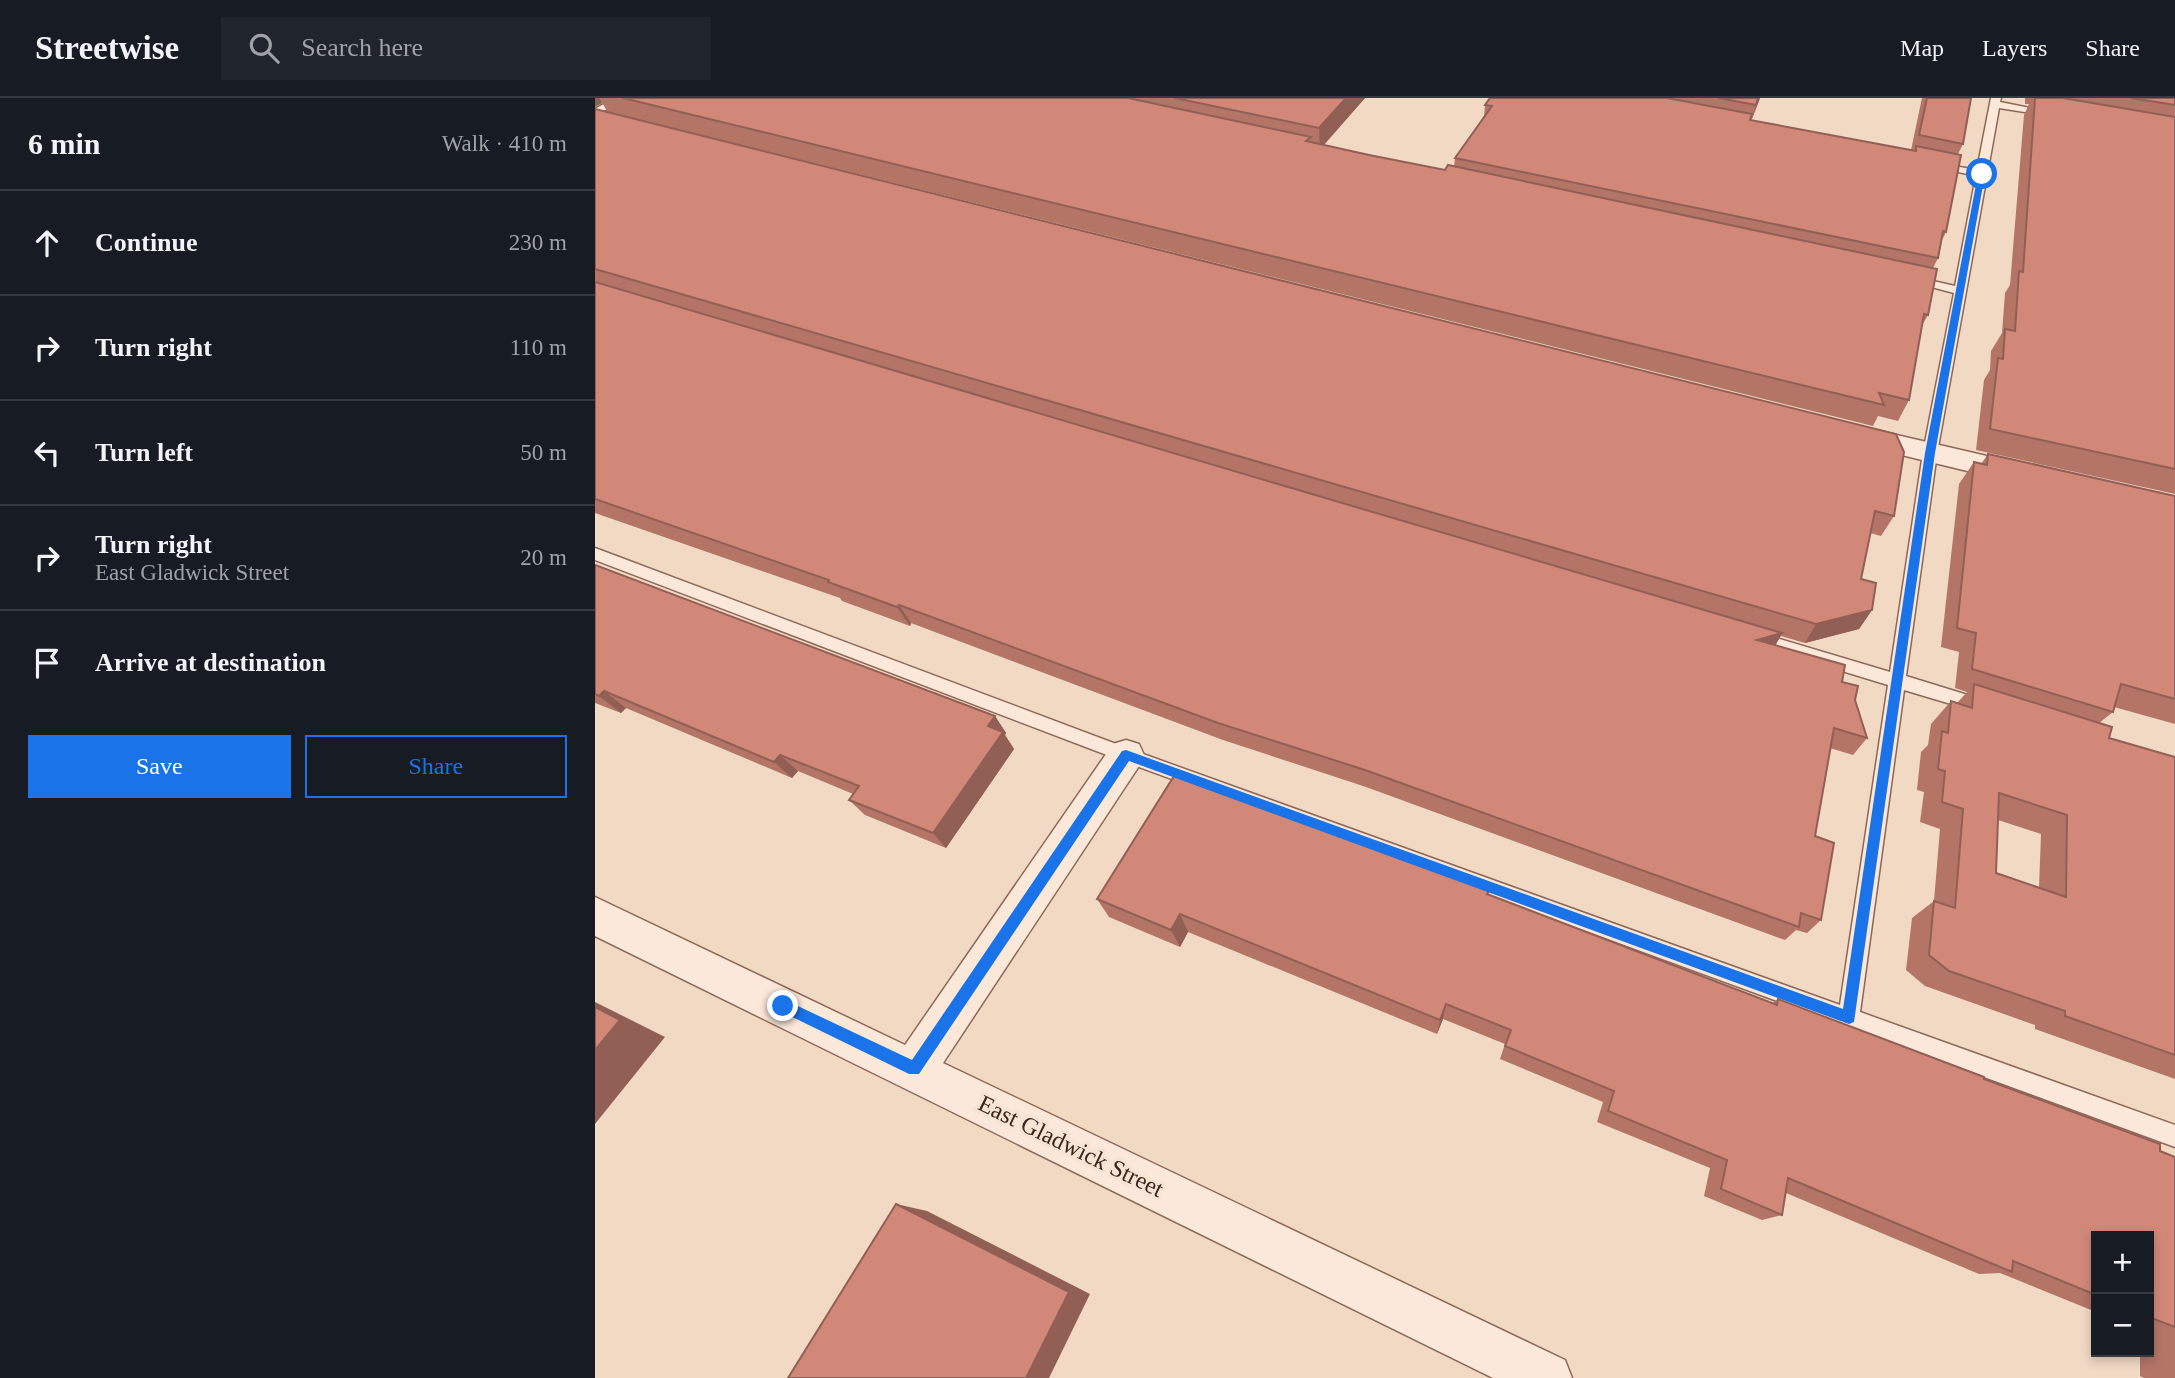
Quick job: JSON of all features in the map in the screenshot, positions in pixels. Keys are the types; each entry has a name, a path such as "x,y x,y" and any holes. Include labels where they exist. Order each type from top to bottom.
{"street":[{"path":"595,115 622,124"},
{"path":"1836,430 2039,478"},
{"path":"914,1069 1126,755"},
{"name":"East Gladwick Street","path":"595,916 1547,1378"}],"lane":[{"path":"595,115 621,98"},
{"path":"1849,1017 1930,453 1996,101 2059,115"},
{"path":"1927,164 1982,174"},
{"path":"1892,276 1959,291"},
{"path":"595,554 1126,755 2175,1136"},
{"path":"1737,632 2003,713"}],"building":[{"path":"623,98 1128,98 1311,137 1306,141 1369,155 1445,170 1448,165 1937,269 1928,315 1924,314 1909,400 1879,393 1884,405"},
{"path":"1175,98 1346,98 1319,128"},
{"path":"1490,98 1667,98 1752,114 1750,120 1916,151 1916,146 1961,155 1946,232 1943,231 1938,258 1455,158 1492,106 1485,105"},
{"path":"1719,98 1758,98 1756,105"},
{"path":"1927,98 1971,98 1963,144 1919,135"},
{"path":"2035,98 2063,98 2175,117 2175,469 1990,429 1998,358 2003,359 2005,329 2015,331 2019,271 2023,272"},
{"path":"2131,98 2175,98 2175,105"},
{"path":"595,109 1896,434 1904,452 1894,516 1875,511 1861,579 1876,583 1872,610 1816,624 595,269"},
{"path":"595,282 1782,633 1757,640 1845,665 1842,682 1858,686 1855,700 1867,738 1834,728 1815,836 1834,843 1821,920 1801,913 1799,927 1365,770 1218,723 899,605 897,607 828,582 829,580 595,499"},
{"path":"1988,454 2175,496 2175,699 2121,684 2113,712 1972,669 1976,633 1957,628 1974,462 1987,465"},
{"path":"595,565 995,716 988,726 1003,732 933,833 849,800 859,786 780,755 774,762 604,691 599,696 595,694"},
{"path":"1974,684 2112,727 2109,738 2175,757 2175,1055 2065,1016 2065,1011 1949,971 1929,955 1934,901 1955,908 1963,809 1942,802 1945,771 1938,769 1942,731 1948,733 1951,701 1972,708","holes":["1999,793 2067,815 2066,897 1996,873"]},
{"path":"1174,776 1489,891 1487,894 1777,1005 1778,999 2160,1144 2160,1151 2175,1157 2175,1327 2154,1319 2154,1231 2091,1231 2091,1293 2013,1261 2012,1272 1788,1178 1782,1215 1721,1189 1727,1160 1608,1111 1614,1091 1505,1046 1511,1030 1446,1004 1440,1020 1180,914 1171,930 1097,899"},
{"path":"595,1007 620,1020 595,1050"},
{"path":"896,1204 1069,1292 1026,1378 788,1378"}],"route":[{"path":"783,1006 914,1069 1126,755 1849,1017 1930,453 1982,174"}]}
